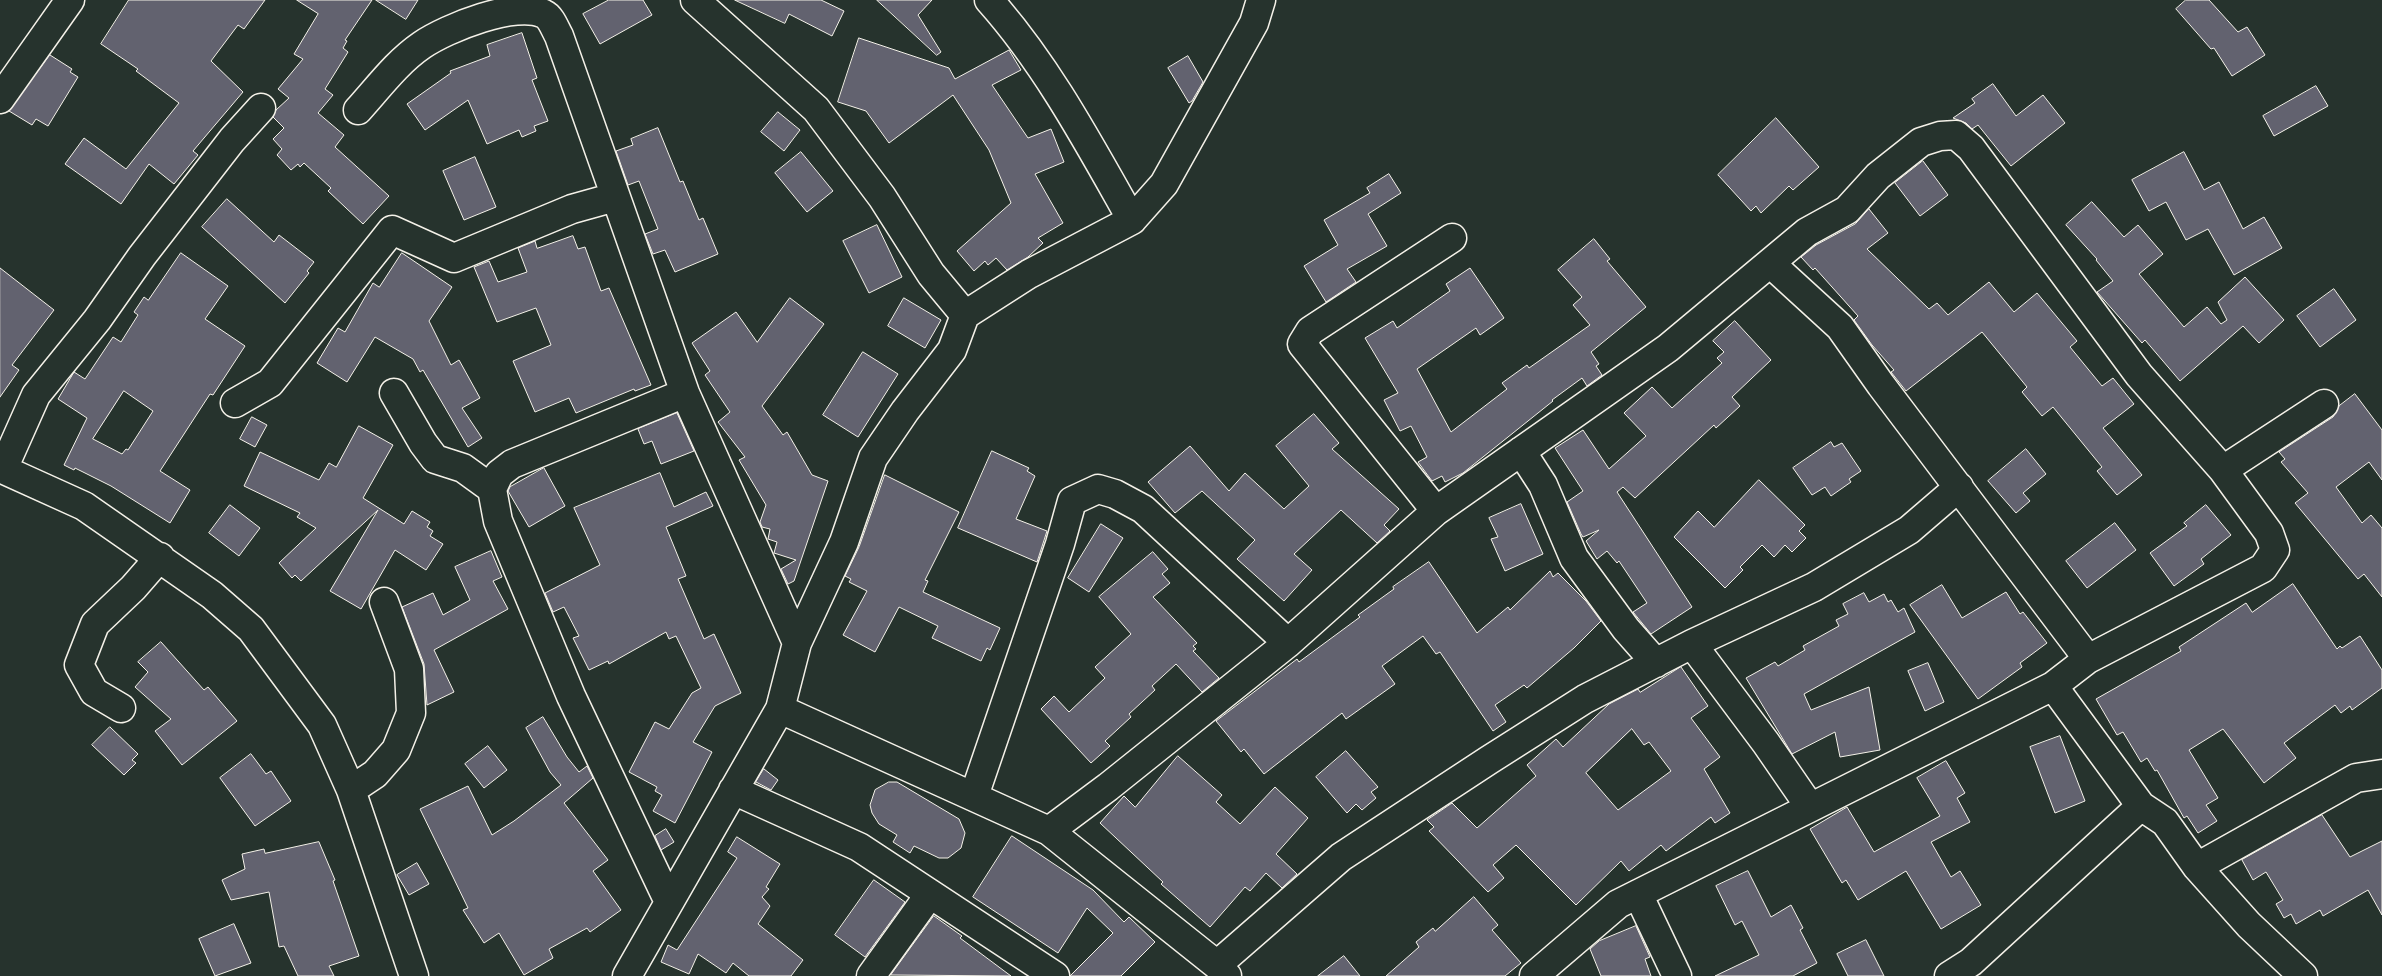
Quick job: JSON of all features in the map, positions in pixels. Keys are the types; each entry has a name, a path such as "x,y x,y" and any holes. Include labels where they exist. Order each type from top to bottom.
{"street":[{"path":"0,99 70,0"},
{"path":"695,0 816,109 882,197 931,274 965,315"},
{"path":"989,0 1016,30 1081,129 1132,220"},
{"path":"627,976 780,709 798,642 844,542 873,458 905,411 952,350 965,315 1029,274 1132,220 1164,184 1254,23 1260,0"},
{"path":"358,110 400,63 422,44 477,19 529,9 547,15 559,36 685,393 798,642"},
{"path":"261,108 232,140 142,256 97,320 36,395 2,469 84,506 160,557 212,595 251,629 322,725 351,790 414,976"},
{"path":"1049,831 1108,787 1288,643 1436,512 1668,348 1808,232 1847,210 1878,176 1921,142 1940,136 1956,135 1971,148 2139,375 2224,470 2269,533 2275,550 2263,568 2088,659 2053,686 1618,904 1534,976"},
{"path":"235,403 270,383 392,230 454,258 572,210 616,197"},
{"path":"1436,512 1302,344 1310,331 1452,238"},
{"path":"1770,263 1840,327 1881,385 2088,659"},
{"path":"394,393 423,443 435,459 463,468 492,489"},
{"path":"669,902 571,696 498,521 492,489 499,474 512,464 685,393"},
{"path":"2224,470 2324,404"},
{"path":"1521,451 1543,485 1574,558 1626,629 1656,662"},
{"path":"780,709 1049,831 1222,971 1341,858 1585,698 1692,644 1814,587 1909,530 1959,487"},
{"path":"974,796 1054,562 1072,501 1098,489 1114,494 1143,509 1288,643"},
{"path":"121,708 94,692 78,665 95,624 133,588 160,557"},
{"path":"351,790 375,774 396,750 411,713 409,669 384,602"},
{"path":"1692,644 1766,743 1810,807"},
{"path":"2053,686 2141,806 2165,822 2197,867 2249,925 2303,976"},
{"path":"2197,867 2356,778 2382,774"},
{"path":"734,790 858,847 1055,976"},
{"path":"1949,976 1971,962 2141,806"},
{"path":"871,976 930,894"},
{"path":"1638,894 1677,976"}],"building":[{"path":"129,0 265,0 244,29 238,25 211,61 243,92 193,151 198,155 174,184 149,164 121,204 65,164 84,138 126,169 179,103 136,71 138,69 101,44"},
{"path":"297,0 372,0 345,40 347,41 343,48 348,52 325,89 333,95 318,113 344,135 335,147 389,196 363,224 328,191 331,188 304,163 300,167 298,164 291,170 277,155 282,149 273,139 284,128 273,117 276,110 289,98 278,89 303,59 294,54 318,14"},
{"path":"376,0 418,0 406,19"},
{"path":"609,0 643,0 652,15 600,44 583,14"},
{"path":"735,0 821,0 844,11 832,36 789,14 785,23"},
{"path":"877,0 932,0 918,15 941,52 937,55"},
{"path":"2186,0 2209,0 2238,32 2247,27 2265,55 2232,76 2214,48 2211,49 2176,9"},
{"path":"522,33 537,78 532,80 548,121 534,126 536,131 522,137 519,130 487,144 468,100 425,130 407,104 451,73 450,71 490,56 487,45"},
{"path":"859,38 949,68 955,79 1009,50 1021,70 992,85 1028,138 1051,129 1064,162 1035,174 1063,223 1038,238 1043,243 1028,257 1007,270 996,258 988,265 985,261 974,271 957,251 1011,203 989,150 953,95 889,143 866,111 838,102"},
{"path":"50,55 72,69 70,72 78,77 48,126 36,119 32,125 9,111"},
{"path":"1188,56 1203,82 1189,103 1168,68"},
{"path":"1993,84 2016,116 2043,95 2065,123 2011,166 1978,125 1972,129 1966,123 1953,118 1975,103 1972,99"},
{"path":"2316,86 2328,106 2274,136 2263,116"},
{"path":"778,112 800,130 784,151 761,132"},
{"path":"1776,118 1819,167 1793,190 1789,186 1761,213 1756,206 1751,211 1718,175"},
{"path":"658,128 680,182 683,181 699,220 703,218 718,254 675,272 665,250 653,254 645,234 658,229 639,181 628,185 616,151 633,145 631,139"},
{"path":"801,152 833,191 807,212 775,173"},
{"path":"2184,152 2204,190 2219,182 2243,229 2264,217 2282,248 2234,275 2208,229 2186,240 2166,202 2149,211 2132,180"},
{"path":"475,157 496,207 464,220 443,171"},
{"path":"1923,161 1948,195 1920,216 1895,183"},
{"path":"1389,174 1401,193 1368,214 1387,246 1347,269 1356,282 1326,302 1304,266 1338,245 1324,220 1370,193 1367,188"},
{"path":"227,199 274,242 279,235 314,262 307,271 309,273 285,303 202,227"},
{"path":"2092,202 2124,237 2138,225 2163,254 2139,274 2184,327 2207,307 2221,324 2227,320 2218,302 2245,277 2284,320 2259,343 2243,326 2180,381 2145,340 2142,343 2097,292 2113,281 2097,259 2066,225"},
{"path":"1869,209 1888,233 1867,249 1929,309 1937,303 1948,315 1989,282 2014,312 2037,293 2077,341 2070,347 2102,386 2113,378 2134,404 2103,428 2142,475 2117,495 2097,471 2102,467 2053,407 2042,416 2022,392 2027,387 1982,332 1906,391 1891,372 1894,370 1872,345 1854,320 1858,316 1815,268 1813,270 1801,257 1816,245 1855,224"},
{"path":"877,225 902,277 869,293 843,241"},
{"path":"573,236 578,249 585,247 601,291 609,288 651,385 635,391 634,389 576,413 569,398 535,412 513,361 551,345 536,308 497,322 474,267 489,261 498,282 527,272 518,248 535,241 537,248"},
{"path":"1594,239 1610,259 1607,261 1646,307 1591,352 1599,364 1596,366 1602,375 1587,386 1582,378 1552,400 1463,473 1445,482 1442,476 1432,481 1418,462 1427,457 1411,426 1400,431 1384,400 1398,393 1365,338 1393,321 1397,328 1450,291 1446,284 1470,268 1504,318 1480,335 1476,328 1417,369 1451,432 1507,389 1502,383 1527,365 1529,368 1590,325 1573,305 1582,297 1558,270"},
{"path":"181,253 228,286 205,319 245,346 213,395 210,394 160,471 190,490 170,523 111,486 75,468 74,470 64,465 87,418 58,399 74,372 85,379 113,337 121,342 138,315 134,312 144,297 148,300","holes":["124,391 153,411 128,450 126,449 122,454 93,439"]},
{"path":"402,253 452,287 429,321 451,365 459,360 480,398 462,408 482,438 468,447 423,370 420,372 413,359 375,337 347,382 317,363 338,328 345,332 373,283 379,287"},
{"path":"0,268 54,310 12,365 19,370 0,397"},
{"path":"2334,289 2356,320 2320,347 2297,316"},
{"path":"790,298 824,324 762,406 783,435 787,432 812,475 828,481 794,581 788,584 781,569 796,560 774,553 777,542 768,539 770,529 762,527 760,522 766,505 739,460 745,457 718,422 730,412 705,375 710,371 692,343 736,312 757,342"},
{"path":"904,298 941,320 925,348 888,326"},
{"path":"1735,321 1771,360 1732,397 1740,406 1716,428 1714,425 1635,498 1623,487 1617,492 1692,607 1651,634 1633,612 1647,603 1619,561 1617,563 1607,551 1597,559 1586,541 1599,530 1583,537 1581,534 1567,502 1583,491 1555,448 1583,430 1609,469 1646,436 1624,413 1652,387 1672,408 1722,363 1717,358 1724,352 1713,341"},
{"path":"863,352 898,374 858,437 823,415"},
{"path":"2355,394 2382,430 2382,480 2369,462 2336,487 2362,523 2371,515 2382,528 2382,597 2364,574 2358,579 2295,503 2308,493 2281,462 2285,459 2279,452 2333,417 2339,406"},
{"path":"677,413 694,451 661,464 652,441 644,444 638,429"},
{"path":"1314,414 1339,443 1332,449 1399,509 1384,525 1390,531 1377,543 1341,510 1294,554 1312,570 1284,601 1237,559 1255,540 1202,491 1175,513 1148,482 1190,446 1229,491 1245,473 1284,509 1309,486 1276,446"},
{"path":"252,417 267,425 255,447 240,439"},
{"path":"359,426 393,445 363,498 404,524 412,511 430,522 427,527 433,531 430,536 443,544 426,570 395,550 361,609 330,591 378,510 301,581 295,575 292,578 279,563 316,528 297,517 300,513 244,486 260,452 319,480 329,463 336,467"},
{"path":"1831,442 1834,447 1842,443 1861,471 1849,479 1851,482 1831,496 1825,487 1812,495 1793,468"},
{"path":"2026,449 2046,474 2023,493 2030,501 2016,513 1988,481"},
{"path":"992,451 1029,468 1027,471 1035,476 1016,519 1047,531 1037,562 958,528"},
{"path":"544,468 565,506 529,527 508,491 510,487"},
{"path":"660,473 674,507 706,492 713,506 666,527 686,576 678,579 704,639 714,634 741,693 715,706 693,742 712,752 675,823 653,811 662,795 655,791 657,787 629,772 655,722 669,729 692,693 701,688 676,636 669,639 666,632 609,664 608,661 589,670 573,638 579,636 564,607 553,612 545,593 600,565 574,508"},
{"path":"885,475 959,512 925,580 928,581 923,592 1000,628 990,650 987,648 981,661 932,638 938,626 899,607 875,652 843,635 867,591 849,582 851,579 845,576 859,547"},
{"path":"1759,480 1805,525 1799,531 1806,538 1792,552 1785,545 1774,557 1762,545 1740,567 1743,570 1725,588 1674,537 1698,511 1714,527"},
{"path":"1521,504 1543,554 1505,571 1491,539 1498,537 1489,518"},
{"path":"230,505 260,528 239,556 209,533"},
{"path":"2206,505 2231,535 2201,559 2204,564 2174,586 2150,553 2187,526 2184,523"},
{"path":"2115,523 2136,550 2087,588 2066,561"},
{"path":"1101,524 1123,538 1089,592 1068,578"},
{"path":"491,551 502,577 493,581 508,609 434,650 454,692 427,705 424,664 402,607 433,593 443,615 470,600 455,567"},
{"path":"1153,552 1168,569 1162,574 1170,583 1153,597 1197,643 1193,646 1196,649 1193,651 1219,678 1202,692 1176,664 1152,686 1155,690 1129,714 1131,717 1105,741 1110,746 1091,763 1041,709 1054,696 1069,712 1105,678 1095,667 1131,634 1099,597"},
{"path":"1429,562 1477,633 1508,607 1510,610 1550,571 1553,577 1558,573 1586,601 1601,621 1574,648 1527,688 1524,685 1495,705 1506,722 1493,731 1440,652 1436,654 1423,636 1382,666 1395,684 1346,719 1342,713 1264,774 1244,749 1241,752 1216,721 1297,659 1299,662 1360,617 1358,615 1394,589 1393,587"},
{"path":"2293,584 2337,649 2340,646 2342,648 2360,636 2382,670 2382,688 2352,710 2350,706 2341,713 2335,705 2284,743 2296,758 2264,783 2223,729 2189,750 2218,798 2206,805 2217,821 2198,833 2187,816 2184,818 2157,770 2155,771 2147,758 2141,762 2123,732 2117,735 2096,699 2181,651 2179,647 2246,603 2252,612"},
{"path":"1942,585 1962,618 2006,592 2020,614 2023,612 2047,643 2020,663 2022,667 1978,699 1910,605"},
{"path":"1864,593 1869,602 1884,594 1888,602 1891,600 1898,612 1904,608 1915,632 1804,694 1811,710 1869,687 1880,750 1840,757 1835,732 1792,754 1746,678 1775,662 1778,666 1805,650 1803,646 1839,626 1836,620 1848,614 1843,604"},
{"path":"161,642 204,690 208,687 237,721 182,765 155,731 171,719 135,687 148,672 138,662"},
{"path":"1928,663 1944,702 1925,711 1908,671"},
{"path":"1681,667 1708,706 1691,718 1720,757 1704,769 1730,813 1715,823 1711,817 1666,851 1661,845 1629,871 1621,861 1576,905 1516,845 1493,865 1504,878 1488,892 1429,831 1434,827 1427,820 1452,803 1477,828 1536,776 1527,765 1556,739 1563,747 1609,704 1638,689 1640,692","holes":["1632,729 1644,745 1649,742 1671,771 1618,810 1586,773"]},
{"path":"543,717 567,757 579,772 587,766 593,778 564,803 608,860 593,871 621,910 590,932 587,928 549,949 553,958 524,975 499,933 484,943 463,910 468,908 420,809 468,786 492,835 514,821 561,785 550,772 526,728"},
{"path":"110,727 138,754 132,760 136,763 124,775 92,745"},
{"path":"2060,736 2085,801 2055,813 2030,747"},
{"path":"488,746 507,770 484,788 465,764"},
{"path":"1346,751 1378,787 1371,792 1376,798 1362,810 1356,804 1347,813 1316,777"},
{"path":"251,754 266,774 271,771 291,801 255,826 220,778"},
{"path":"1178,756 1222,795 1216,802 1240,824 1275,787 1308,818 1276,854 1297,874 1282,888 1266,873 1250,891 1245,887 1210,927 1161,884 1163,882 1100,823 1124,796 1135,807"},
{"path":"1946,761 1965,793 1957,798 1970,822 1931,842 1951,877 1960,871 1981,905 1941,929 1906,871 1858,900 1846,880 1842,883 1810,829 1847,807 1874,852 1940,816 1917,778"},
{"path":"764,769 778,780 771,790 756,782"},
{"path":"889,782 897,782 959,819 965,833 961,848 948,858 939,858 914,846 910,853 893,842 897,835 879,824 872,813 870,805 875,790"},
{"path":"2322,815 2350,857 2382,841 2382,915 2368,890 2323,916 2320,910 2296,924 2291,914 2284,918 2276,904 2283,900 2266,872 2253,880 2242,860"},
{"path":"666,829 674,842 661,850 655,836"},
{"path":"1012,836 1093,890 1124,922 1129,917 1155,942 1121,976 1070,976 1113,933 1087,908 1058,953 973,897"},
{"path":"737,837 780,864 766,887 769,889 762,897 770,906 758,924 803,960 791,976 749,976 733,963 726,973 698,954 689,974 661,962 668,945 677,950 737,858 728,852"},
{"path":"319,842 335,880 333,881 359,956 329,966 334,976 298,976 284,946 279,947 269,892 231,900 222,880 245,869 242,854 264,849 265,853"},
{"path":"417,863 429,884 409,895 397,875"},
{"path":"1748,871 1771,917 1791,905 1803,928 1800,930 1817,963 1793,976 1715,976 1759,955 1742,921 1735,925 1716,886"},
{"path":"874,880 905,902 865,957 835,935"},
{"path":"1474,897 1498,925 1492,930 1521,963 1505,976 1386,976 1419,947 1416,942 1433,928 1435,931"},
{"path":"934,916 962,936 960,938 1011,976 891,975"},
{"path":"234,924 251,963 215,976 199,939"},
{"path":"1636,926 1650,957 1645,959 1651,976 1601,976 1590,949 1599,941"},
{"path":"1866,940 1884,976 1848,976 1837,954"},
{"path":"1344,956 1360,976 1318,976"}]}
